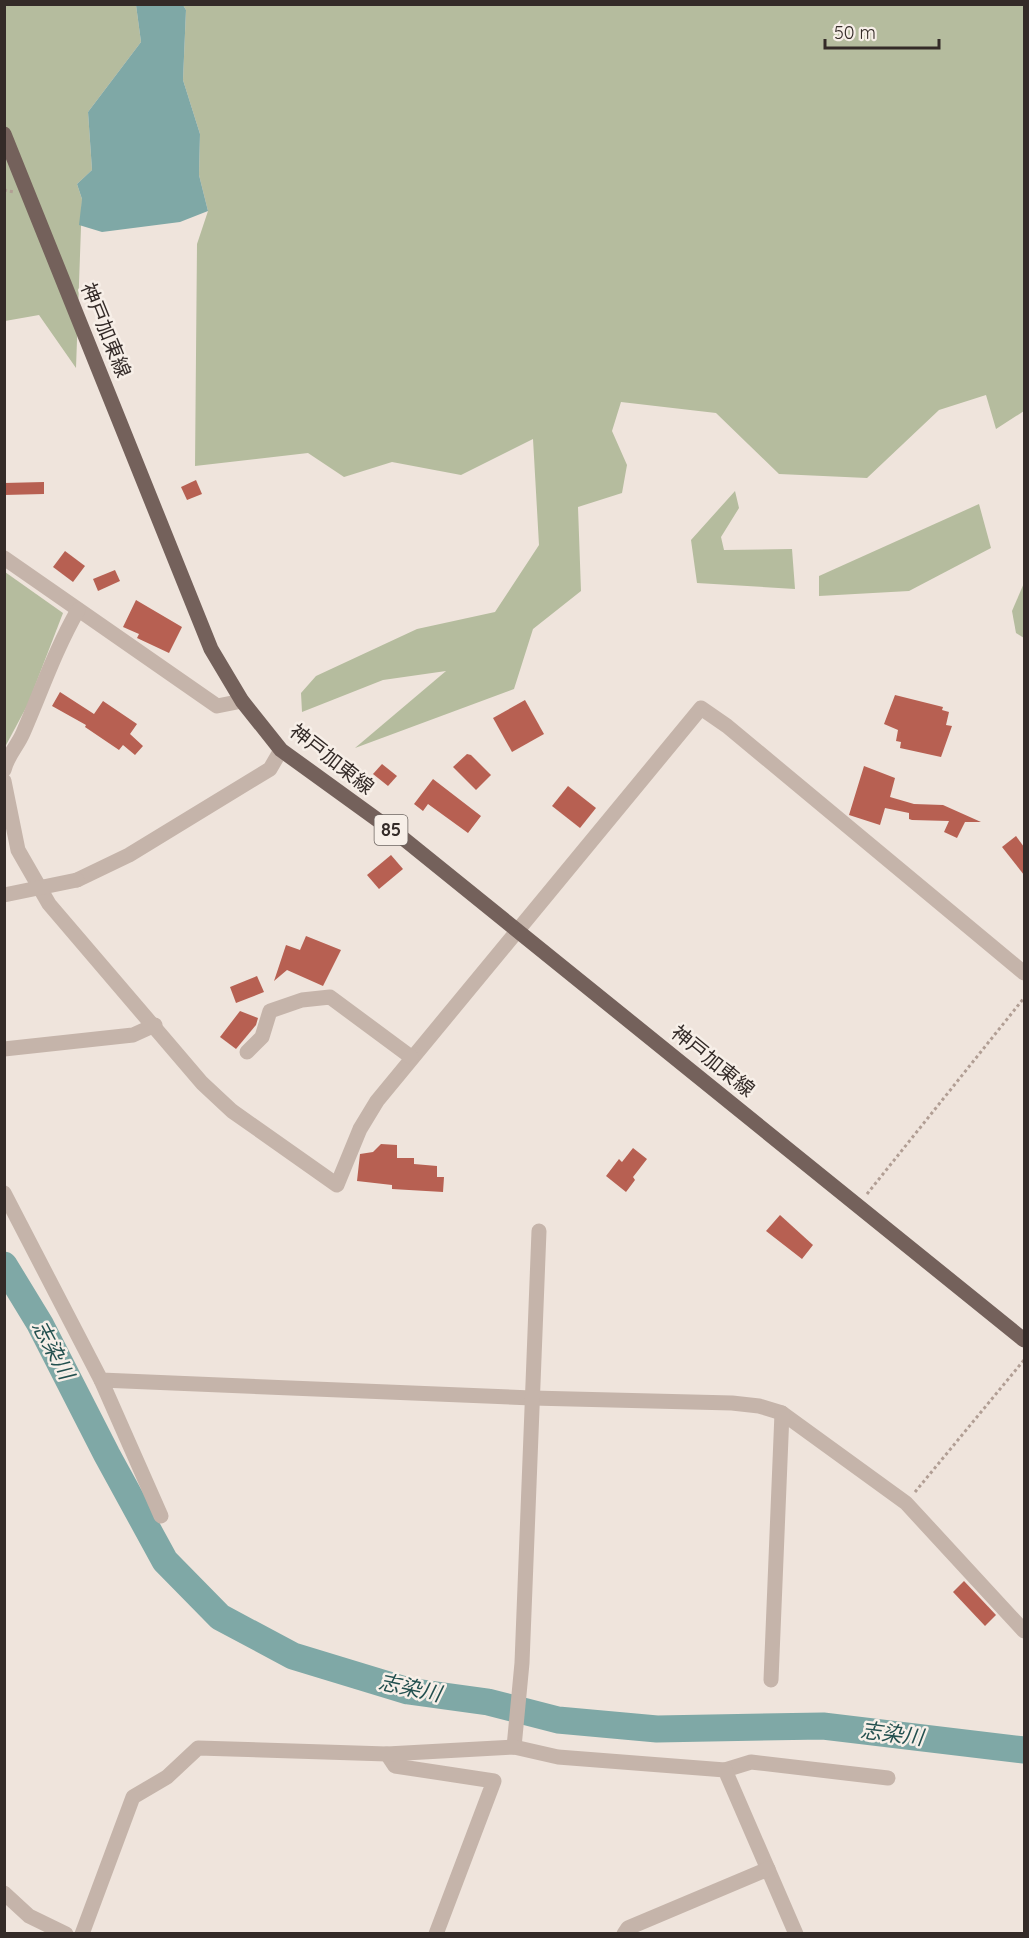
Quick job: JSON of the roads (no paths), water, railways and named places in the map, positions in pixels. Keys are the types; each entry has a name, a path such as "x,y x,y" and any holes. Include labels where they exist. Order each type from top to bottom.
{"main road":[{"name":"神戸加東線","path":"4,134 211,649 242,701 281,750 404,839 1024,1340"}],"street":[{"path":"4,558 217,706 242,701"},
{"path":"4,770 7,756 21,736 60,641 78,610"},
{"path":"4,781 18,850 48,904 202,1083 232,1111 337,1185 360,1129 377,1101 701,708 736,734 1024,972"},
{"path":"4,895 77,880 129,855 270,769 281,750"},
{"path":"247,1052 262,1037 270,1011 302,1000 330,997 411,1057"},
{"path":"4,1049 132,1035 155,1026"},
{"path":"4,1193 101,1380 161,1516"},
{"path":"514,1747 522,1663 539,1231"},
{"path":"101,1380 532,1398 732,1403 759,1406 782,1413 906,1503 1024,1631"},
{"path":"771,1680 782,1413"},
{"path":"82,1934 133,1797 167,1777 198,1748 387,1754 514,1747 558,1757 725,1770 751,1762 888,1778"},
{"path":"387,1754 395,1766 494,1781 436,1934"},
{"path":"725,1770 796,1934"},
{"path":"624,1934 627,1928 768,1869"},
{"path":"4,1893 29,1916 66,1934"}],"water":[{"path":"136,5 183,5 186,10 183,80 200,134 199,175 208,211 180,222 102,232 79,225 82,199 77,184 92,170 88,112 141,42"}],"waterway":[{"name":"志染川","path":"4,1265 40,1324 107,1455 165,1561 220,1617 293,1656 408,1691 488,1702 558,1720 657,1729 823,1726 1024,1750"}]}
